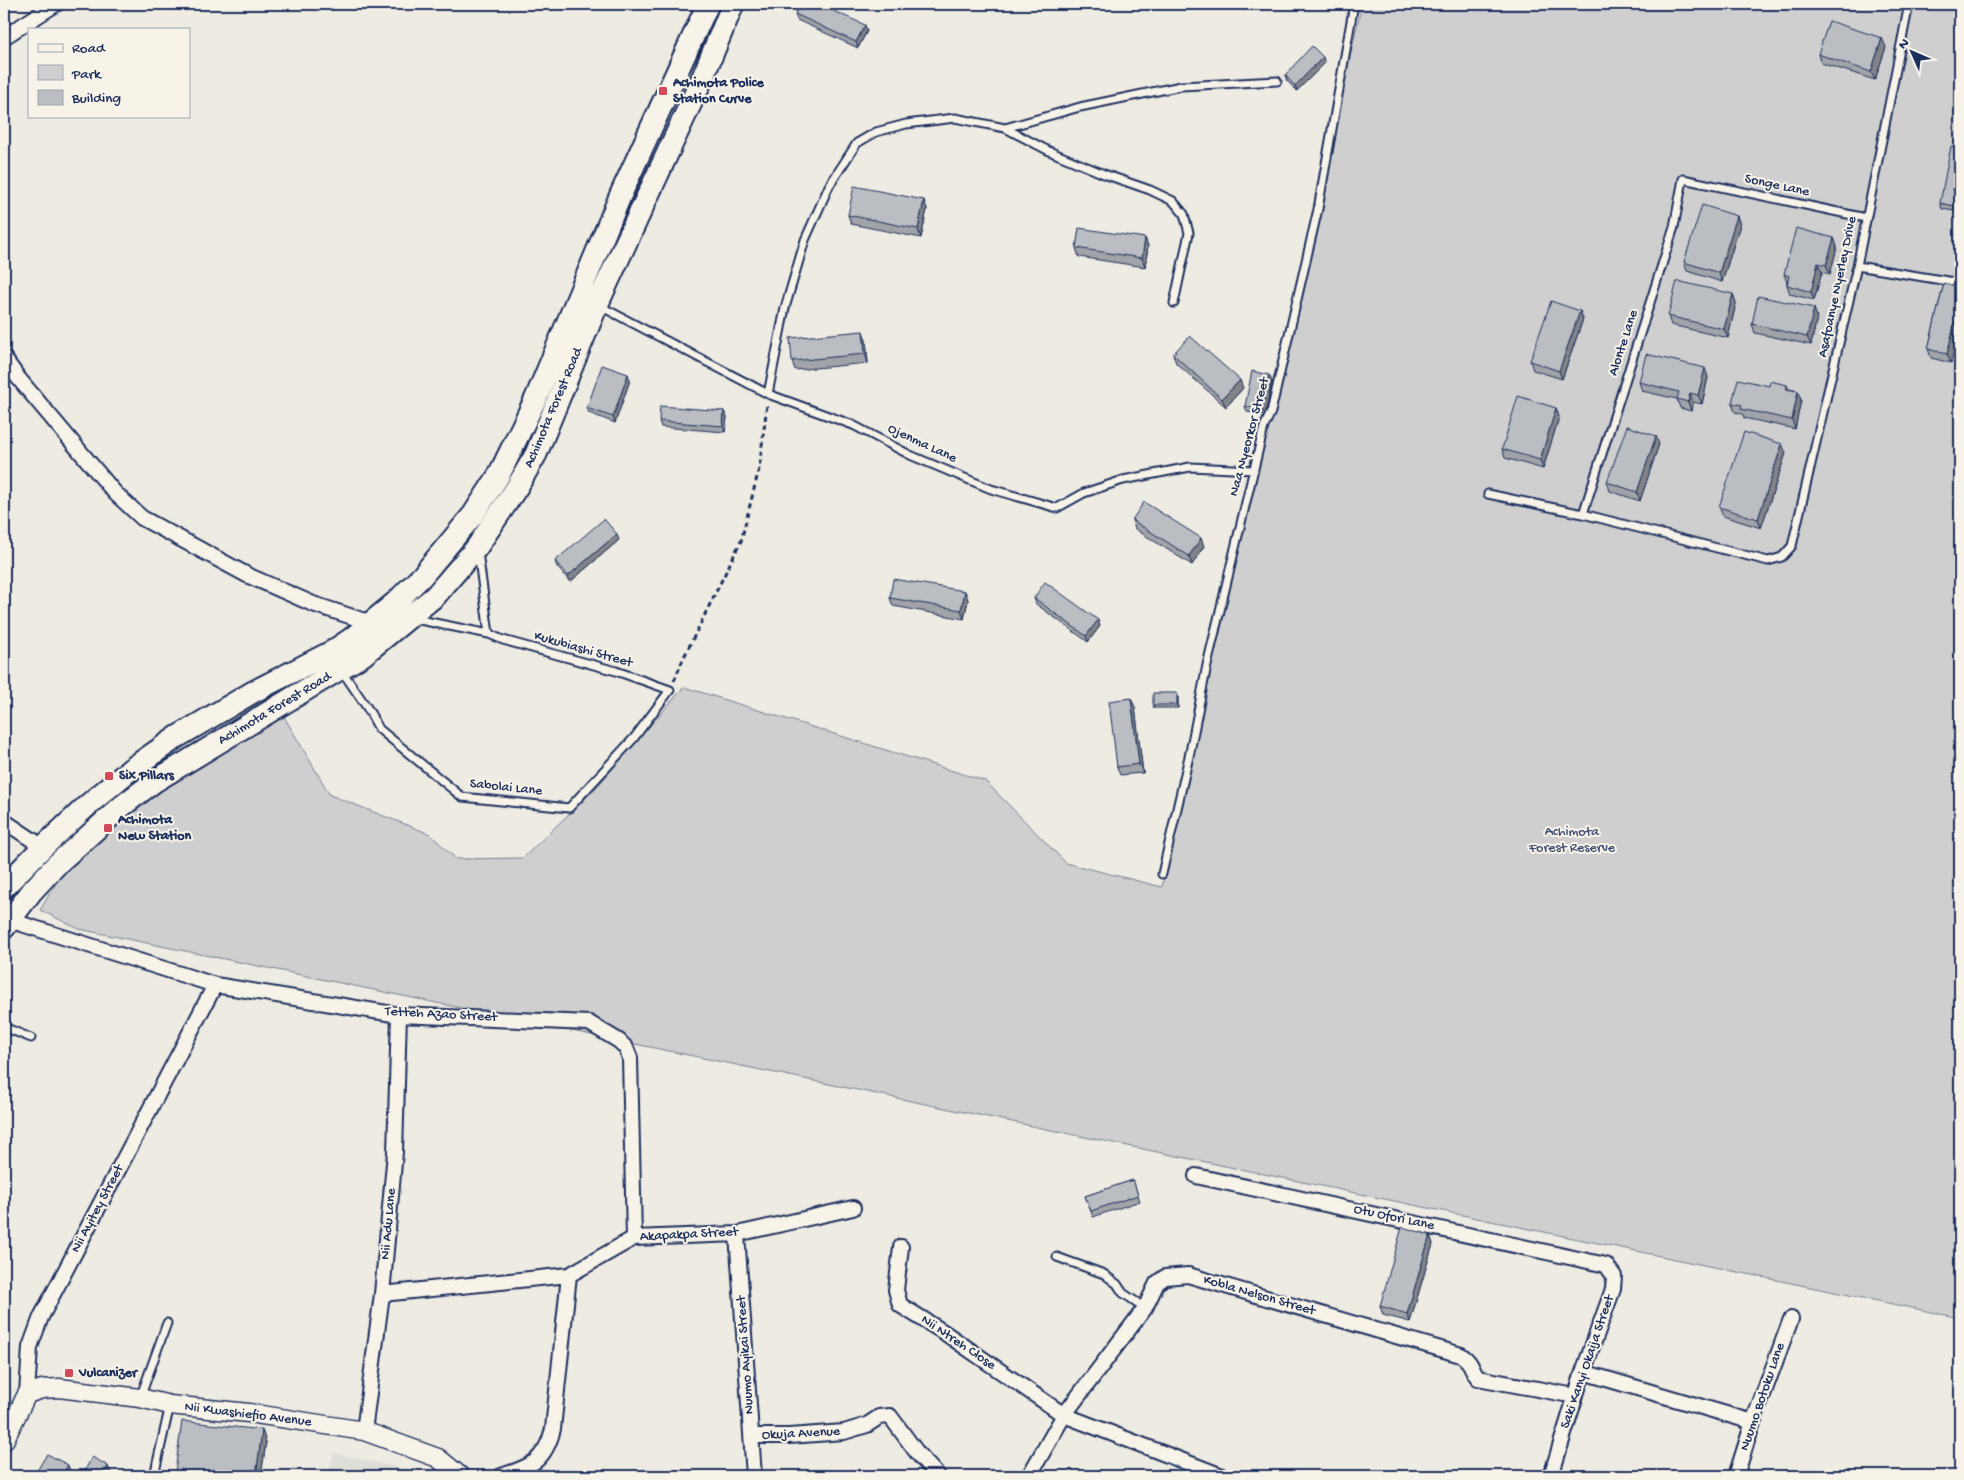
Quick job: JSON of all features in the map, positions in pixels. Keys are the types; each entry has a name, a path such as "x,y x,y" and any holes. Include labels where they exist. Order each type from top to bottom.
{"main road":[{"name":"Achimota Forest Road","path":"4,887 89,804 131,769 253,692 333,651 371,623 396,602 448,546 473,515 499,475 536,398 621,194 708,4"},
{"name":"Achimota Forest Road","path":"6,924 57,864 97,826 154,781 363,655 435,596 477,547 518,488 536,454 597,305 698,88 733,4"}],"street":[{"path":"4,37 56,4"},
{"path":"4,358 19,379 115,493 142,518 247,576 313,604 371,623"},
{"path":"5,824 43,847"},
{"name":"Tetteh Azao Street","path":"6,924 215,985 399,1015 589,1023 604,1031 626,1048 630,1058 634,1238"},
{"name":"Nii Ayitey Street","path":"4,1441 27,1394 30,1347 42,1316 215,985"},
{"name":"Nii Adu Lane","path":"364,1431 382,1294 395,1152 399,1015"},
{"name":"Otu Ofori Lane","path":"1196,1176 1591,1261"},
{"name":"Akapakpa Street","path":"382,1294 570,1275 634,1238 737,1234 853,1208"},
{"name":"Nuumo Ayikai Street","path":"737,1234 754,1476"},
{"name":"Nii Ntreh Close","path":"901,1247 896,1290 900,1305 945,1333 1064,1415 1222,1476"},
{"name":"Saki Kanyi Okaija Street","path":"1551,1476 1583,1372 1614,1289 1614,1276 1606,1265 1591,1261"},
{"path":"501,1476 526,1468 548,1446 553,1429 570,1275"},
{"name":"Kobla Nelson Street","path":"1029,1476 1064,1415 1145,1308 1156,1284 1165,1277 1188,1275 1461,1355 1471,1362 1478,1378 1575,1396"},
{"name":"Nuumo Botoku Lane","path":"1736,1476 1753,1422 1791,1319"},
{"path":"1583,1372 1753,1422"},
{"name":"Nii Kwashiefio Avenue","path":"27,1394 42,1389 60,1388 140,1398 170,1405 249,1413 364,1431 438,1458 460,1476"},
{"name":"Okuja Avenue","path":"752,1436 789,1436 844,1432 867,1425 879,1417 890,1416 918,1454 938,1476"}],"lane":[{"name":"Naa Nyeorkor Street","path":"1162,874 1188,762 1207,665 1264,426 1271,412 1318,209 1354,4"},
{"name":"Asafoanye Nyerley Drive","path":"1583,514 1768,561 1782,557 1792,546 1857,266 1909,4"},
{"path":"1005,128 1080,107 1182,86 1277,81"},
{"path":"768,394 785,308 805,240 829,186 857,143 876,132 906,124 955,118 1005,128 1086,166 1150,190 1173,201 1184,214 1189,233 1174,303"},
{"name":"Songe Lane","path":"1683,179 1866,218"},
{"name":"Alonte Lane","path":"1583,514 1674,227 1683,179"},
{"path":"1857,266 1960,283"},
{"name":"Ojenma Lane","path":"597,305 768,394 853,424 910,455 991,489 1057,508 1084,493 1123,480 1190,467 1254,470"},
{"path":"1488,494 1583,514"},
{"path":"477,547 489,634"},
{"name":"Kukubiashi Street","path":"410,618 489,634 503,640 616,671 670,690"},
{"name":"Sabolai Lane","path":"341,669 379,728 462,797 569,808 634,738 670,690"},
{"path":"4,1027 31,1038"},
{"path":"1057,1258 1104,1274 1117,1284 1124,1293 1145,1308"},
{"path":"140,1398 167,1323"},
{"path":"154,1476 170,1405"}],"path":[{"path":"670,690 684,657 741,541 759,469 768,394"}],"shaded area":[{"path":"334,1453 422,1473 425,1476 328,1476"}],"green space":[{"name":"Achimota Forest Reserve","path":"1362,4 1960,4 1960,1318 79,929 40,910 65,868 173,776 283,715 330,795 430,834 456,859 523,858 595,789 684,687 985,781 1066,863 1162,887"}],"building":[{"path":"800,4 818,4 865,25 856,42 795,14"},
{"path":"1829,21 1882,38 1871,72 1818,54"},
{"path":"1312,46 1323,57 1295,86 1285,75"},
{"path":"1951,146 1960,148 1953,190 1960,191 1960,207 1940,203"},
{"path":"854,186 924,200 918,229 848,215"},
{"path":"1702,205 1737,216 1719,273 1684,262"},
{"path":"1079,228 1145,238 1142,258 1076,248"},
{"path":"1796,228 1834,238 1826,265 1818,263 1811,292 1787,285 1789,276 1784,274"},
{"path":"1677,281 1733,294 1724,329 1668,316"},
{"path":"1944,283 1960,287 1960,302 1947,354 1928,349"},
{"path":"1758,296 1814,308 1807,337 1752,324"},
{"path":"1551,301 1580,311 1559,371 1530,361"},
{"path":"863,331 865,354 792,361 790,338"},
{"path":"1190,336 1240,380 1222,399 1173,354"},
{"path":"1646,354 1705,368 1698,395 1690,393 1688,402 1677,399 1679,392 1639,382"},
{"path":"602,365 628,374 613,417 587,408"},
{"path":"1252,371 1269,375 1262,410 1245,406"},
{"path":"1738,379 1769,386 1770,381 1787,385 1786,389 1798,391 1792,420 1741,409 1742,405 1732,403"},
{"path":"1518,396 1556,408 1540,460 1502,449"},
{"path":"660,406 724,411 723,426 659,421"},
{"path":"1627,426 1656,436 1637,492 1607,482"},
{"path":"1744,432 1782,444 1758,519 1719,507"},
{"path":"1144,502 1201,538 1189,556 1132,520"},
{"path":"604,519 617,534 568,576 555,561"},
{"path":"893,579 965,591 961,610 890,598"},
{"path":"1045,582 1098,620 1086,636 1034,598"},
{"path":"1153,693 1177,693 1177,705 1153,705"},
{"path":"1131,698 1139,764 1117,767 1109,701"},
{"path":"1133,1180 1138,1195 1091,1211 1085,1196"},
{"path":"1402,1227 1430,1235 1407,1314 1380,1306"},
{"path":"182,1421 262,1430 256,1476 212,1476 175,1472"},
{"path":"47,1454 68,1465 61,1476 34,1476"},
{"path":"92,1457 108,1466 103,1476 82,1476"}],"place":[{"name":"Achimota Police Station Curve","path":"663,91"},
{"name":"Six Pillars","path":"109,776"},
{"name":"Achimota New Station","path":"108,828"},
{"name":"Vulcanizer","path":"69,1373"}]}
